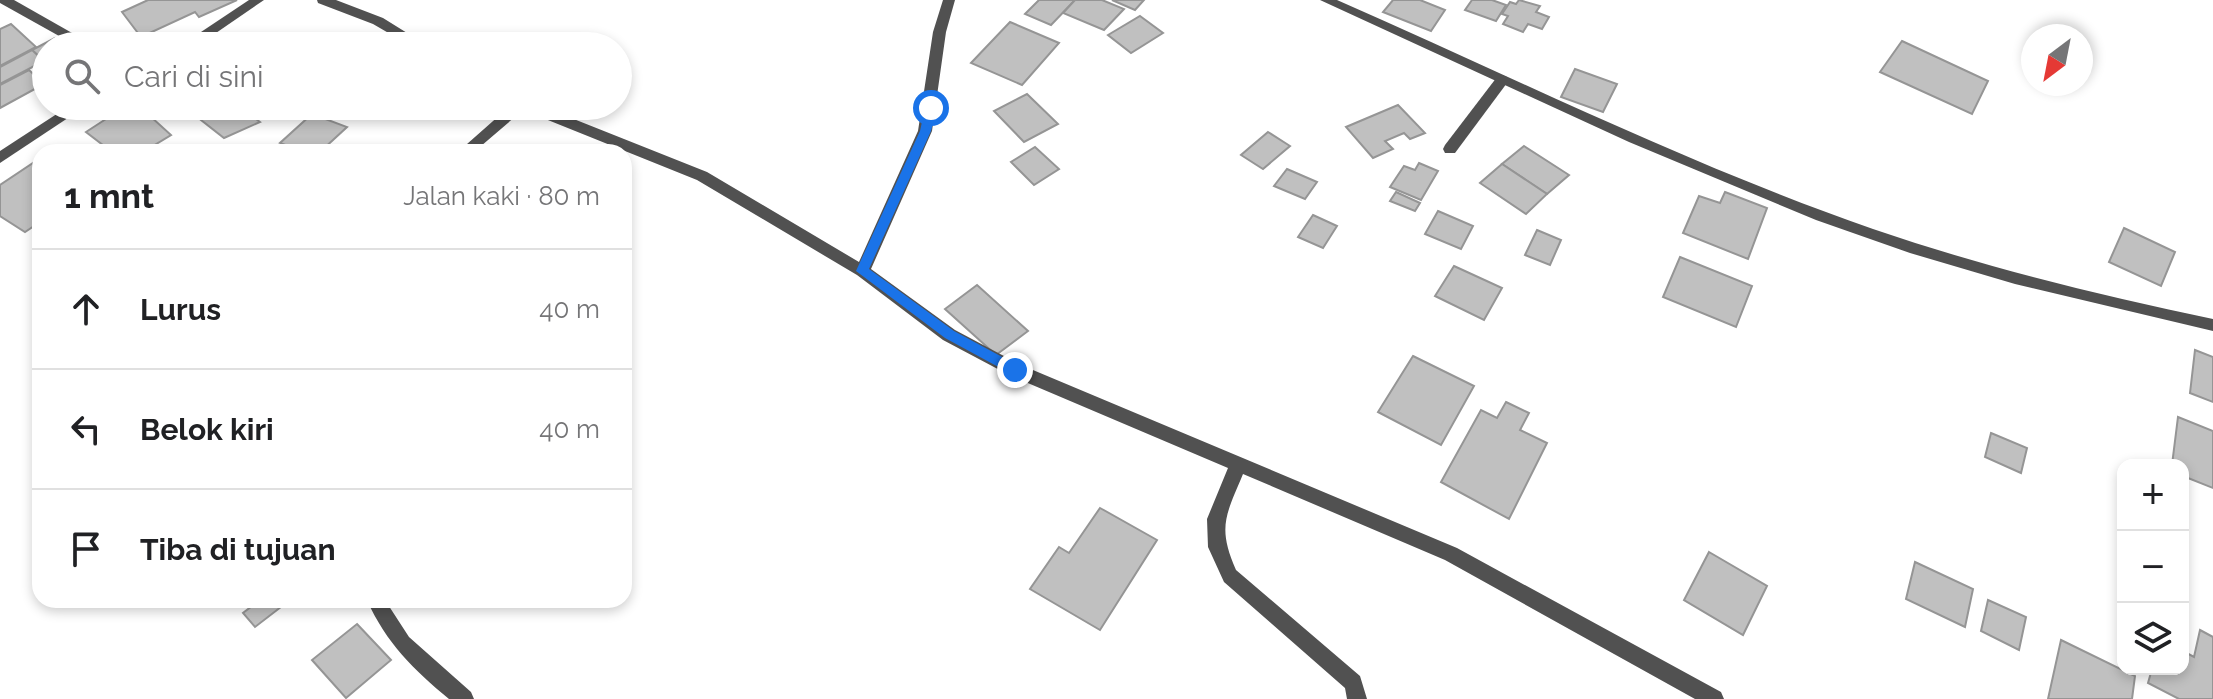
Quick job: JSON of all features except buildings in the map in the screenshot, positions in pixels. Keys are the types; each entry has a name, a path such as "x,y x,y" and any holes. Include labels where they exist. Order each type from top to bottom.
{"street":[{"path":"4,0 62,32"},
{"path":"209,32 258,0"},
{"path":"323,0 378,21 397,32"},
{"path":"862,271 925,131 941,20 949,0"},
{"path":"1326,0 1502,80 1821,216 1929,252 2042,284 2213,325"},
{"path":"1450,149 1502,80"},
{"path":"0,158 58,120"},
{"path":"474,144 503,120"},
{"path":"562,120 622,144"},
{"path":"632,148 702,176 862,271 949,335 1015,370 1451,554 1714,699"},
{"path":"1238,465 1216,519 1217,547 1230,576 1353,683 1357,699"},
{"path":"379,608 387,627 406,651 464,699"}],"route":[{"path":"931,108 925,131 862,271 949,335 1015,370"}]}
